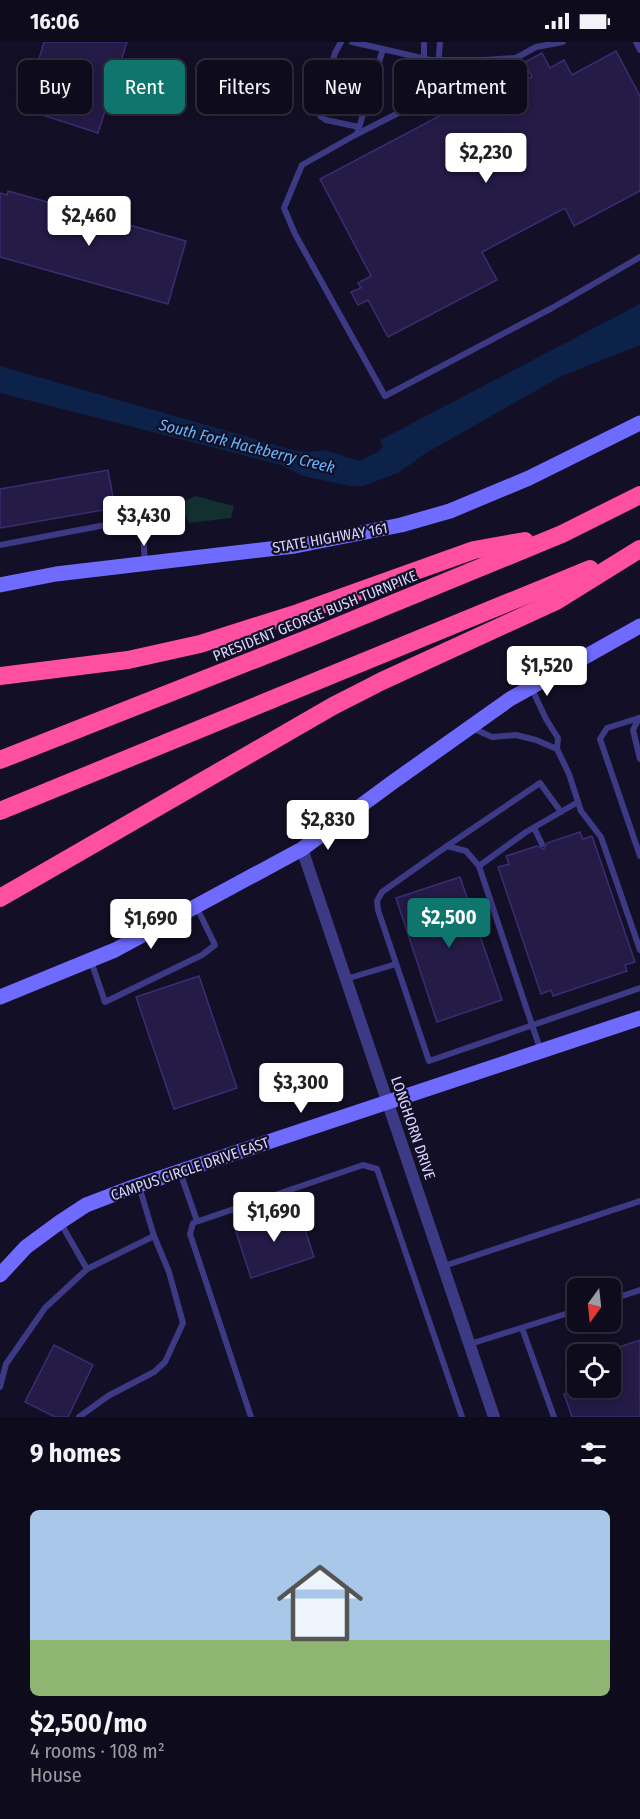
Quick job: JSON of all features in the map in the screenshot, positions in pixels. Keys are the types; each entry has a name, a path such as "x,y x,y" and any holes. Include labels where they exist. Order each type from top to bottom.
{"highway":[{"name":"PRESIDENT GEORGE BUSH TURNPIKE","path":"0,760 309,638 562,534 640,495"},
{"path":"0,676 89,666 173,651 298,613 474,550 562,534"},
{"path":"0,811 640,549"},
{"path":"0,898 333,706 556,601 640,549"}],"main road":[{"name":"STATE HIGHWAY 161","path":"0,585 56,574 295,546 401,525 450,511 529,478 640,423"},
{"path":"0,997 115,950 303,849 510,699 640,626"},
{"name":"CAMPUS CIRCLE DRIVE EAST","path":"0,1275 26,1247 86,1205 139,1185 640,1018"}],"street":[{"name":"LONGHORN DRIVE","path":"303,849 494,1417"}],"lane":[{"path":"341,42 335,53 322,96 319,107 320,116 358,130"},
{"path":"352,42 423,59 439,60 516,58 536,48 563,42"},
{"path":"423,59 424,42"},
{"path":"439,60 440,42"},
{"path":"636,42 640,50"},
{"path":"358,130 383,49"},
{"path":"394,114 358,130 302,165 284,208 295,234 385,396 552,308 640,257"},
{"path":"0,545 142,518 146,564"},
{"path":"531,687 558,738 557,749 569,774 581,811 601,837 640,950"},
{"path":"640,718 633,730 640,759"},
{"path":"640,718 607,728 600,739 640,856"},
{"path":"470,727 492,738 516,735 557,749"},
{"path":"561,812 540,783 381,892 377,901 378,910 429,1061 640,988"},
{"path":"479,866 534,828 578,802"},
{"path":"534,828 542,844"},
{"path":"447,846 466,851 479,866 541,1051"},
{"path":"90,960 105,1002 202,955 215,945 197,907"},
{"path":"346,979 396,964"},
{"path":"251,1417 190,1234 193,1223 363,1164 377,1169 462,1417"},
{"path":"180,1172 197,1221"},
{"path":"79,1417 108,1396 154,1372 165,1362 183,1323 169,1272 154,1236 139,1185"},
{"path":"444,1266 640,1201"},
{"path":"60,1222 87,1269"},
{"path":"0,1387 6,1364 45,1308 87,1269 154,1236"},
{"path":"621,1296 640,1290"},
{"path":"470,1344 567,1314"},
{"path":"522,1328 554,1417"}],"green space":[{"path":"195,496 234,506 231,518 189,523 180,504"}],"water":[{"name":"South Fork Hackberry Creek","path":"640,304 640,345 562,376 426,453 398,473 363,486 350,486 303,476 281,465 0,393 0,366 297,451 325,450 359,461 378,452 383,446 380,440"}],"building":[{"path":"44,42 127,42 121,60 104,60 104,114 98,133 39,114 92,114 92,60 39,60"},
{"path":"616,51 640,96 640,191 574,226 565,208 482,252 497,280 388,337 368,300 358,305 351,292 361,288 358,283 371,276 320,179 443,114 527,114 527,80 532,77 527,61 542,53 550,68 564,60 572,75"},
{"path":"8,191 186,241 168,304 0,257 0,193 7,195"},
{"path":"108,470 115,508 0,528 0,489"},
{"path":"580,832 583,839 592,836 635,962 625,965 627,971 553,996 551,990 541,994 498,867 509,864 506,856 537,846 544,849 547,843"},
{"path":"460,877 502,1000 437,1022 396,898"},
{"path":"199,976 237,1088 174,1109 136,997"},
{"path":"298,1208 314,1257 251,1278 235,1229"},
{"path":"640,1340 640,1417 572,1417 564,1394 567,1393 567,1398 621,1398 621,1346"},
{"path":"54,1345 93,1365 68,1417 55,1417 25,1402"}]}
